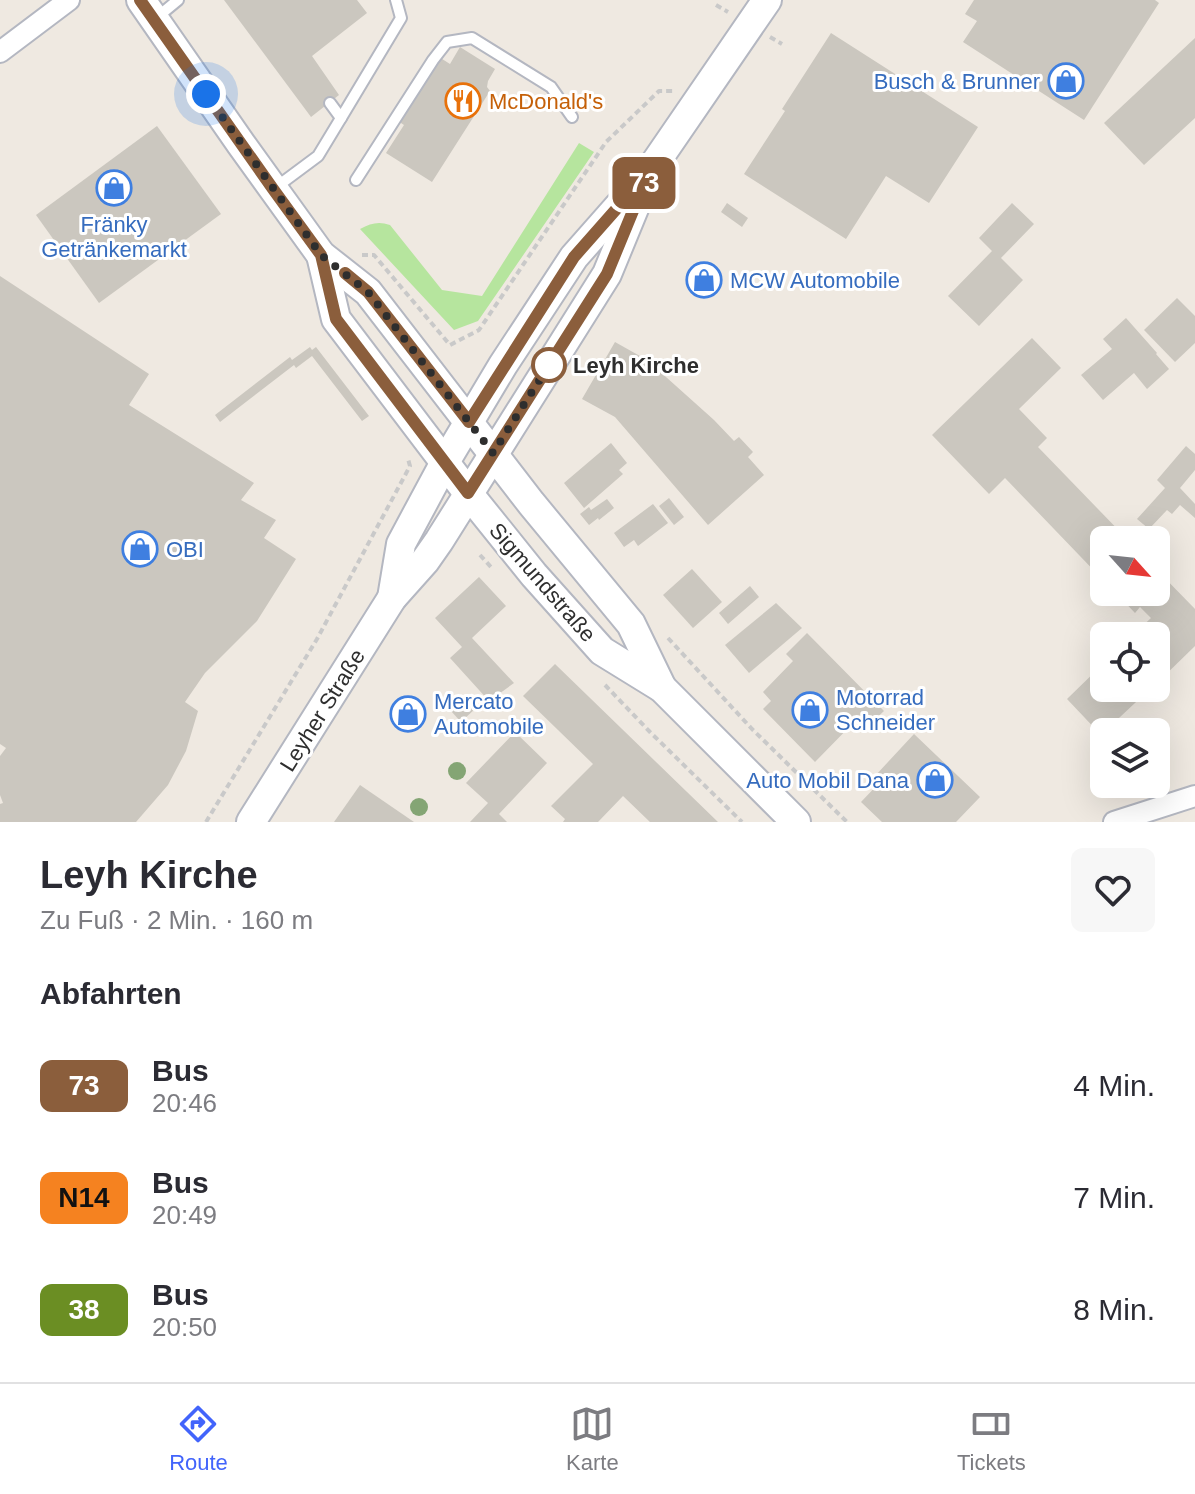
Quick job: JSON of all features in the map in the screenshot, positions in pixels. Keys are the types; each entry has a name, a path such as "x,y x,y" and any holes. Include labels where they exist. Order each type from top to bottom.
{"main road":[{"name":"Leyher Straße","path":"392,598 401,544 469,422 574,257 649,172 767,0"},
{"name":"Sigmundstraße","path":"147,10 321,255 368,292 558,537 631,624 662,688"},
{"name":"Leyher Straße","path":"251,822 392,598 425,561 607,274 649,172"},
{"name":"Sigmundstraße","path":"321,255 336,319 534,575 602,651 662,688 796,822"}],"street":[{"path":"0,52 69,0"},
{"path":"1114,822 1195,796"}],"lane":[{"path":"147,10 178,0"},
{"path":"273,189 318,156 401,18 396,0"},
{"path":"356,180 447,42 472,38 551,87 572,117"},
{"path":"330,103 341,118"}],"path":[{"path":"450,345 479,330 606,142 659,91"},
{"path":"206,822 356,572 410,466 407,452"},
{"path":"660,629 752,729 847,822"},
{"path":"650,732 742,822"}],"green space":[{"path":"579,143 594,152 478,321 454,330 360,229 375,223 390,225 442,290 482,296"}],"building":[{"path":"224,0 357,0 367,13 312,56 339,95 311,117"},
{"name":"Busch & Brunner","path":"974,0 1155,0 1159,3 1084,120 963,42 977,21 965,14"},
{"path":"831,33 978,127 929,203 886,176 846,239 744,174"},
{"path":"1195,38 1195,118 1144,165 1104,123"},
{"path":"460,47 495,69 488,81 490,91 432,182 386,153 404,125 398,121 439,57 450,64"},
{"path":"157,126 221,214 99,303 36,215"},
{"path":"727,203 748,218 742,227 721,212"},
{"path":"1012,203 1034,224 1001,258 1023,280 979,326 948,296 992,251 979,238"},
{"name":"OBI","path":"0,276 149,374 129,405 254,483 241,500 276,520 264,538 296,559 257,621 205,673 185,702 198,711 186,751 168,785 136,822 0,822 0,804 3,803 0,795 0,756 6,748 0,744"},
{"path":"1177,298 1195,316 1195,343 1175,362 1144,330"},
{"path":"1126,318 1169,369 1147,389 1134,373 1103,400 1081,375 1112,349 1103,339"},
{"path":"1032,338 1061,368 1019,409 1047,438 1038,447 1114,526 1090,526 1090,566 1005,478 989,494 932,435"},
{"path":"615,342 647,360 734,441 739,437 753,452 748,457 764,475 708,525 615,417 582,399"},
{"path":"310,347 312,350 316,347 369,416 362,421 312,356 296,368 294,365 220,422 215,415 290,357 292,360"},
{"path":"611,443 627,463 619,470 623,474 584,508 564,483"},
{"path":"1186,446 1195,454 1195,470 1180,488 1195,504 1195,518 1180,505 1172,514 1167,510 1152,526 1145,526 1137,519 1165,488 1157,480"},
{"path":"669,498 684,517 674,525 659,506"},
{"path":"607,499 614,508 589,525 580,514"},
{"path":"653,504 668,523 638,546 634,540 624,547 614,533"},
{"path":"692,569 722,602 693,628 663,595"},
{"path":"479,577 506,606 472,638 514,683 489,701 450,658 462,647 435,618"},
{"path":"1170,583 1195,609 1195,646 1170,670 1170,622 1147,622 1151,618 1140,607 1135,613 1128,606 1170,606"},
{"path":"750,586 759,597 728,624 719,613"},
{"path":"776,603 802,628 749,673 725,645"},
{"path":"807,633 884,711 867,727 858,718 815,762 763,709 771,701 763,692 793,661 786,654"},
{"path":"555,664 718,822 650,822 623,796 598,822 563,822 565,819 551,806 593,764 523,696"},
{"path":"1090,677 1090,702 1136,702 1119,718 1090,718 1090,723 1067,699"},
{"path":"468,697 477,707 461,722 451,711"},
{"path":"515,732 547,763 499,814 507,822 470,822 488,803 466,783"},
{"path":"914,734 980,797 956,822 882,822 861,802 881,781 875,776"},
{"path":"360,785 414,822 334,822"}],"bus line":[{"name":"73","path":"140,0 321,255 336,319 468,493 607,274 649,172 574,257 469,422 368,292 345,273"}],"place":[{"name":"Busch & Brunner","path":"1066,81"},
{"name":"McDonald's","path":"463,101"},
{"name":"Fränky Getränkemarkt","path":"114,188"},
{"name":"MCW Automobile","path":"704,280"},
{"name":"Leyh Kirche","path":"549,365"},
{"name":"OBI","path":"140,549"},
{"name":"Motorrad Schneider","path":"810,710"},
{"name":"Mercato Automobile","path":"408,714"},
{"name":"Auto Mobil Dana","path":"935,780"}],"route":[{"path":"206,94 321,255 368,292 493,453 551,362 549,365"}]}
